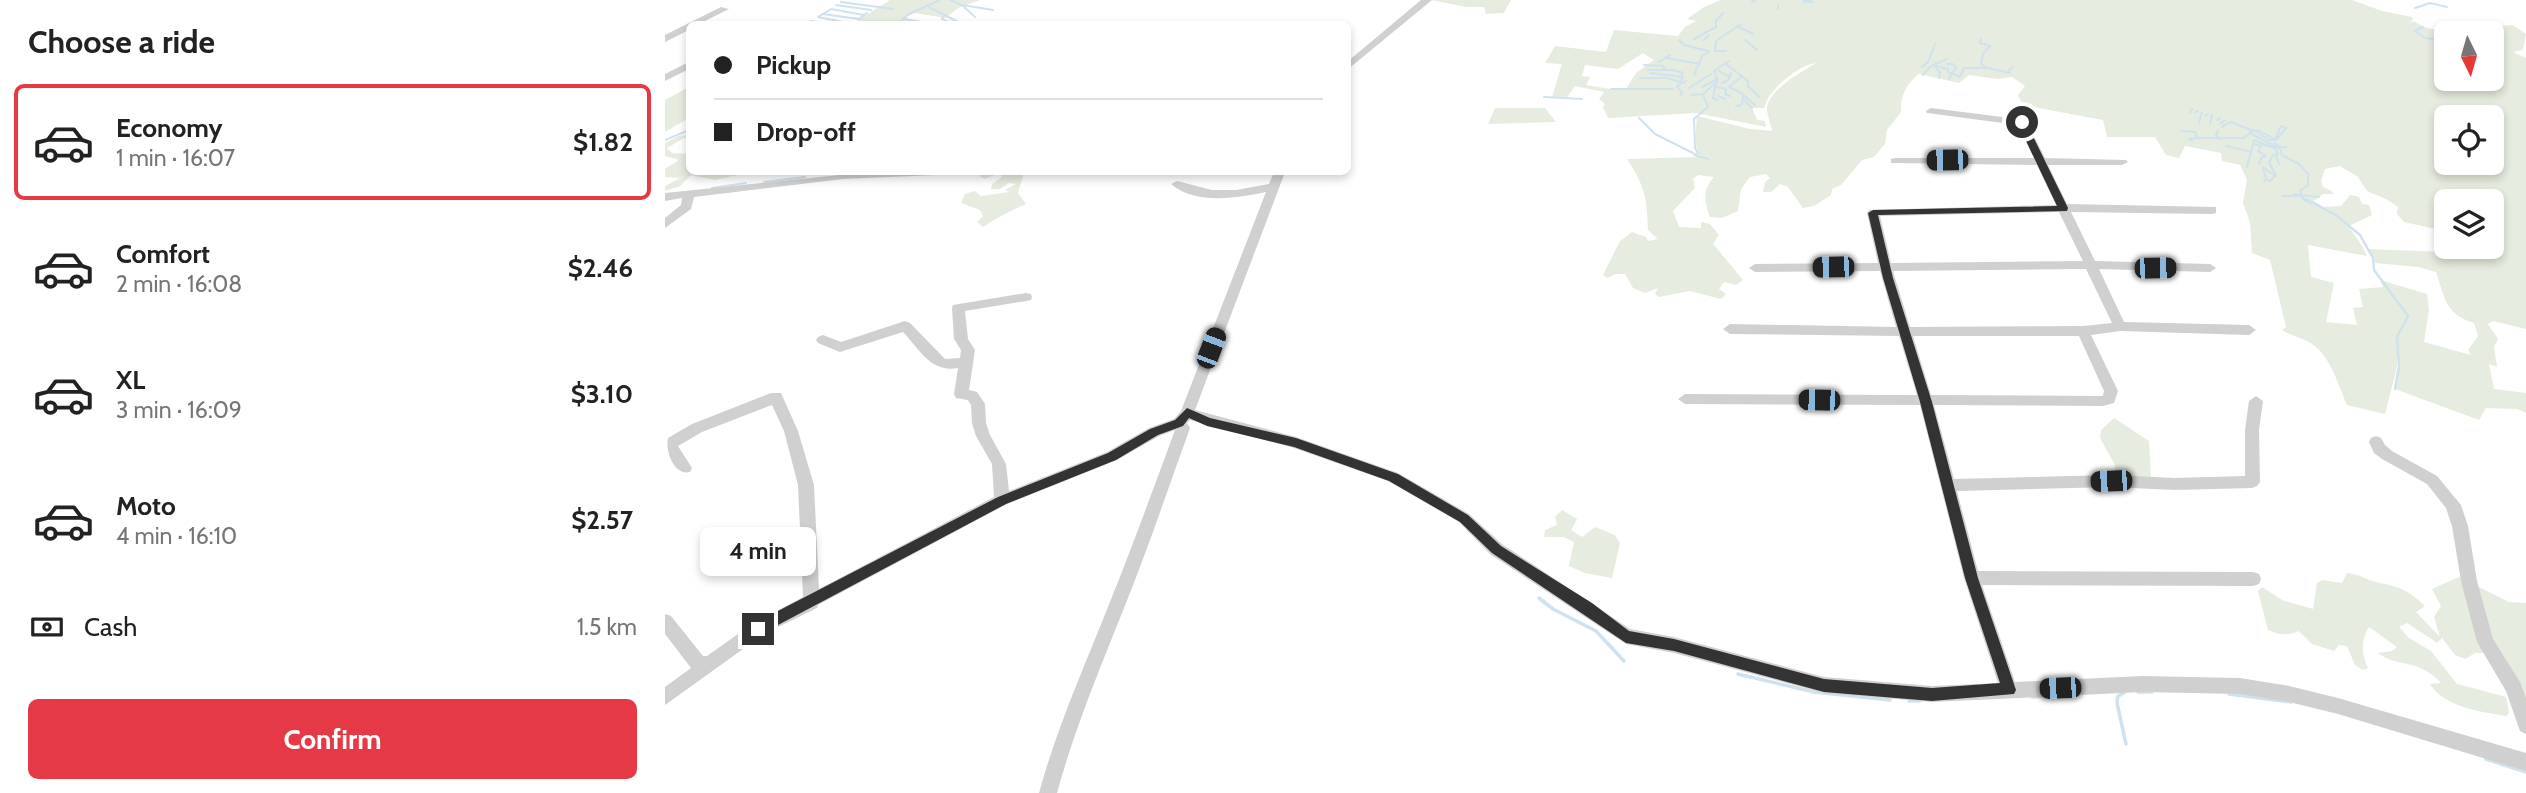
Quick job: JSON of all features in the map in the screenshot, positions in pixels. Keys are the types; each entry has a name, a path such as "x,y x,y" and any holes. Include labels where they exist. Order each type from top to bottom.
{"street":[{"path":"1351,64 1427,0"},
{"path":"699,21 724,9"},
{"path":"665,39 686,28"},
{"path":"665,78 686,67"},
{"path":"1931,111 2022,122 2119,326"},
{"path":"1895,161 2122,162"},
{"path":"665,197 861,175"},
{"path":"1048,793 1061,746 1088,673 1119,601 1164,481 1183,418 1278,175"},
{"path":"1177,184 1200,195 1272,187"},
{"path":"665,224 687,205 689,194"},
{"path":"2009,690 1972,578 1926,402 1885,266 1873,213 2064,208 2212,211"},
{"path":"1755,268 2091,265 2210,268"},
{"path":"1002,500 999,464 983,436 978,404 972,396 961,394 968,350 961,339 958,308 1026,297"},
{"path":"823,340 840,347 905,326 940,363 947,365 965,362"},
{"path":"1730,328 1842,332 2083,331 2119,326 2249,330"},
{"path":"1685,399 2086,402 2109,399 2111,391 2083,331"},
{"path":"685,468 669,447 673,442 711,422 755,408 776,397 791,431 806,485 811,603"},
{"path":"1948,485 2111,481 2175,484 2252,482 2252,430 2256,401"},
{"path":"665,696 758,629 1002,500 1112,456 1183,418 1207,421 1296,443 1393,477 1464,518 1496,550 1626,636 1674,645 1824,685 1932,694 2142,684 2239,686 2338,706 2526,762"},
{"path":"2376,442 2379,449 2387,455 2432,480 2453,505 2485,642 2514,688 2526,724"},
{"path":"1972,578 2253,579"},
{"path":"665,621 698,663 707,664"}],"shaded area":[{"path":"890,0 980,0 958,8 946,18 914,13 905,18 918,21 857,21"},
{"path":"1431,0 1511,0 1504,13 1486,14 1484,7 1466,7"},
{"path":"1721,0 2352,0 2382,11 2412,17 2413,20 2409,21 2434,29 2434,91 2504,91 2504,26 2513,25 2526,34 2523,50 2513,52 2526,58 2526,329 2493,321 2488,324 2498,339 2494,347 2497,367 2489,364 2494,389 2526,393 2526,413 2517,409 2486,408 2479,420 2395,389 2399,359 2397,350 2397,367 2385,414 2347,405 2333,372 2319,349 2282,330 2286,327 2270,260 2252,253 2250,222 2243,203 2247,180 2240,165 2222,161 2221,153 2185,146 2179,158 2166,155 2155,137 2107,137 2103,120 2023,105 2018,95 2025,86 2012,77 1998,79 1969,75 1959,83 1919,74 1905,90 1901,112 1887,130 1885,144 1874,157 1862,160 1841,185 1832,189 1831,195 1814,206 1803,208 1788,187 1780,184 1771,192 1763,192 1765,182 1770,178 1766,174 1750,177 1741,189 1738,211 1722,218 1710,217 1705,196 1714,177 1699,175 1693,178 1695,188 1673,211 1679,227 1701,228 1701,222 1710,224 1719,235 1713,244 1743,280 1736,285 1724,282 1719,289 1726,294 1721,299 1690,291 1659,297 1655,294 1658,288 1645,293 1633,288 1625,274 1615,274 1608,278 1603,275 1620,241 1632,232 1646,237 1648,241 1658,239 1648,230 1644,193 1627,159 1699,157 1695,140 1697,116 1750,129 1772,131 1767,108 1773,94 1816,63 1801,68 1785,79 1772,93 1764,108 1752,108 1757,120 1765,121 1766,127 1696,113 1608,118 1603,107 1605,104 1599,99 1604,92 1575,86 1566,99 1552,97 1562,64 1545,63 1555,46 1606,52 1614,30 1678,36 1685,27 1696,21 1687,19 1704,7","holes":["1643,53 1654,60 1636,73 1626,89 1586,85 1590,77 1582,76 1585,65 1618,69","2340,166 2358,177 2367,191 2398,207 2397,214 2404,222 2434,229 2434,189 2504,189 2504,259 2434,259 2434,252 2368,249 2375,263 2419,267 2436,272 2444,297 2452,310 2474,323 2478,336 2468,350 2471,355 2424,342 2429,310 2427,294 2380,280 2383,287 2359,289 2363,307 2353,308 2357,325 2326,322 2334,283 2311,277 2308,245 2367,256 2358,239 2345,224 2329,211 2311,203 2323,194 2333,194 2323,187 2321,181 2325,169"]},
{"path":"686,89 686,120 665,132 665,100"},
{"path":"1495,108 1545,108 1556,122 1488,124"},
{"path":"686,135 686,139 667,148 672,153 686,154 686,175 691,175 680,186 665,191 665,186 680,178 665,177 665,169 679,160 665,156 665,143"},
{"path":"691,175 738,175 715,180"},
{"path":"979,175 995,175 984,179"},
{"path":"1001,175 1023,175 1018,193 1026,204 983,227 977,222 983,216 980,210 961,203 965,194 975,191 981,196 1009,192 1005,190 1016,184 1009,183 1000,189 991,189 992,184 1002,177"},
{"path":"2350,195 2359,197 2362,204 2369,205 2372,215 2349,226 2324,207 2341,206"},
{"path":"2114,418 2149,441 2151,480 2115,479 2115,465 2100,438 2101,430"},
{"path":"1562,510 1577,519 1571,530 1582,537 1595,527 1615,535 1620,543 1612,578 1585,573 1569,566 1574,542 1564,537 1544,537 1545,530 1557,525 1555,517"},
{"path":"2347,573 2409,593 2425,606 2416,612 2440,637 2434,617 2441,606 2432,589 2459,577 2509,602 2526,603 2526,716 2487,653 2475,653 2465,659 2455,655 2442,638 2437,643 2407,623 2399,627 2409,638 2431,651 2457,684 2506,697 2509,713 2506,716 2475,710 2444,698 2430,684 2441,683 2433,675 2378,653 2392,651 2397,647 2369,627 2364,636 2363,647 2368,668 2363,670 2355,665 2347,646 2339,645 2334,651 2312,644 2299,631 2283,634 2268,630 2258,591 2262,587 2282,600 2313,609 2317,583 2322,580 2342,583"}],"waterway":[{"path":"901,21 909,14 940,0"},
{"path":"950,0 962,5"},
{"path":"1752,2 1756,0"},
{"path":"1803,0 1813,2 1804,2"},
{"path":"841,2 893,9"},
{"path":"2415,8 2430,3 2447,7"},
{"path":"836,5 871,10"},
{"path":"962,5 993,10"},
{"path":"962,5 975,17"},
{"path":"929,7 956,21"},
{"path":"838,21 818,17 831,9 864,15"},
{"path":"823,14 859,19 867,13"},
{"path":"1694,39 1716,27 1716,21 1723,13"},
{"path":"943,17 946,21"},
{"path":"905,19 916,21"},
{"path":"1738,26 1741,24"},
{"path":"1726,51 1715,51 1716,41 1738,26"},
{"path":"1738,26 1753,34"},
{"path":"2423,27 2415,31 2425,38 2434,39"},
{"path":"1704,40 1709,35"},
{"path":"1981,39 1980,43 1990,46 1983,54 1981,64 1987,68"},
{"path":"1679,40 1684,45 1708,51"},
{"path":"1745,40 1757,50"},
{"path":"1922,67 1928,62 1935,44"},
{"path":"1699,64 1702,56 1709,52"},
{"path":"1659,62 1670,55"},
{"path":"1666,58 1699,64"},
{"path":"1923,75 1931,66 1947,59"},
{"path":"1716,83 1718,81 1714,71 1729,61"},
{"path":"1694,75 1699,64"},
{"path":"1726,64 1742,76"},
{"path":"1947,64 1953,64 1956,68 1952,74"},
{"path":"1644,65 1663,66 1665,70"},
{"path":"1939,78 1940,73 1935,66 1948,69 1952,74"},
{"path":"1987,68 2010,73 2009,70 2013,67"},
{"path":"1952,74 1960,77 1964,68 1987,68"},
{"path":"1648,70 1665,70"},
{"path":"1665,70 1683,73 1681,76"},
{"path":"1719,71 1729,77"},
{"path":"1650,73 1683,77 1681,81"},
{"path":"1729,77 1731,73"},
{"path":"1689,88 1711,74"},
{"path":"1949,79 1952,74"},
{"path":"1742,76 1759,97"},
{"path":"1742,76 1729,87 1740,92 1755,105"},
{"path":"1722,83 1729,77"},
{"path":"1640,78 1667,78 1683,83"},
{"path":"1702,87 1717,79"},
{"path":"1680,95 1682,93 1677,86 1683,83"},
{"path":"1708,159 1694,155 1698,153 1695,148 1694,119 1708,107 1703,94 1716,83"},
{"path":"1716,83 1713,98 1717,100"},
{"path":"1717,87 1726,89 1725,94 1730,96"},
{"path":"1611,89 1673,89"},
{"path":"1692,95 1702,94"},
{"path":"1718,96 1725,99"},
{"path":"1544,97 1582,99"},
{"path":"1736,106 1742,105 1743,97"},
{"path":"1746,98 1745,101 1752,108"},
{"path":"2190,113 2192,109"},
{"path":"2199,123 2202,112"},
{"path":"2210,124 2212,115"},
{"path":"1639,118 1655,134 1693,153"},
{"path":"2220,124 2225,120"},
{"path":"2222,127 2230,122 2253,130"},
{"path":"2275,139 2281,126 2286,128 2277,139"},
{"path":"2219,138 2244,138 2253,130"},
{"path":"2253,130 2258,130 2276,140 2269,140 2258,133"},
{"path":"665,140 686,131"},
{"path":"2181,131 2195,132 2197,138"},
{"path":"2218,131 2216,135 2219,138"},
{"path":"2250,133 2276,147"},
{"path":"2192,141 2189,139 2197,138"},
{"path":"2197,138 2219,138"},
{"path":"2251,152 2254,140 2264,144"},
{"path":"2260,143 2264,144"},
{"path":"2274,143 2280,148"},
{"path":"2254,144 2261,146"},
{"path":"2264,144 2275,148"},
{"path":"2226,146 2251,152"},
{"path":"2280,148 2286,147"},
{"path":"2259,164 2262,157 2266,156 2258,151 2260,148"},
{"path":"2275,148 2278,154 2273,155 2269,163 2275,176"},
{"path":"2275,148 2280,148"},
{"path":"2280,148 2282,155 2299,164 2308,174 2308,185 2300,191 2302,195"},
{"path":"2247,167 2251,152"},
{"path":"2276,156 2279,164"},
{"path":"2266,179 2263,167 2275,176"},
{"path":"2266,179 2270,181 2275,176"},
{"path":"764,182 805,177"},
{"path":"712,188 746,183"},
{"path":"2294,194 2302,195"},
{"path":"2302,195 2319,197"},
{"path":"2282,196 2301,196"},
{"path":"2303,198 2315,204"},
{"path":"2303,198 2311,204"},
{"path":"2315,204 2337,216 2360,235 2373,258 2374,270 2408,316 2397,337 2399,367 2395,389"},
{"path":"1539,598 1553,609 1596,631 1624,661"},
{"path":"1738,674 1814,692 1890,700"},
{"path":"2138,692 2152,692"},
{"path":"2124,693 2118,696 2117,703 2126,744"},
{"path":"2229,694 2291,702"},
{"path":"2032,697 2078,695"},
{"path":"1909,701 1920,701"},
{"path":"2486,759 2526,772"}],"route":[{"path":"758,629 1002,500 1112,456 1154,432 1179,423 1187,413 1207,421 1296,443 1393,477 1464,518 1496,550 1626,636 1674,645 1824,685 1932,694 2009,690 1972,578 1926,402 1888,278 1873,213 2064,208 2022,122"}]}
